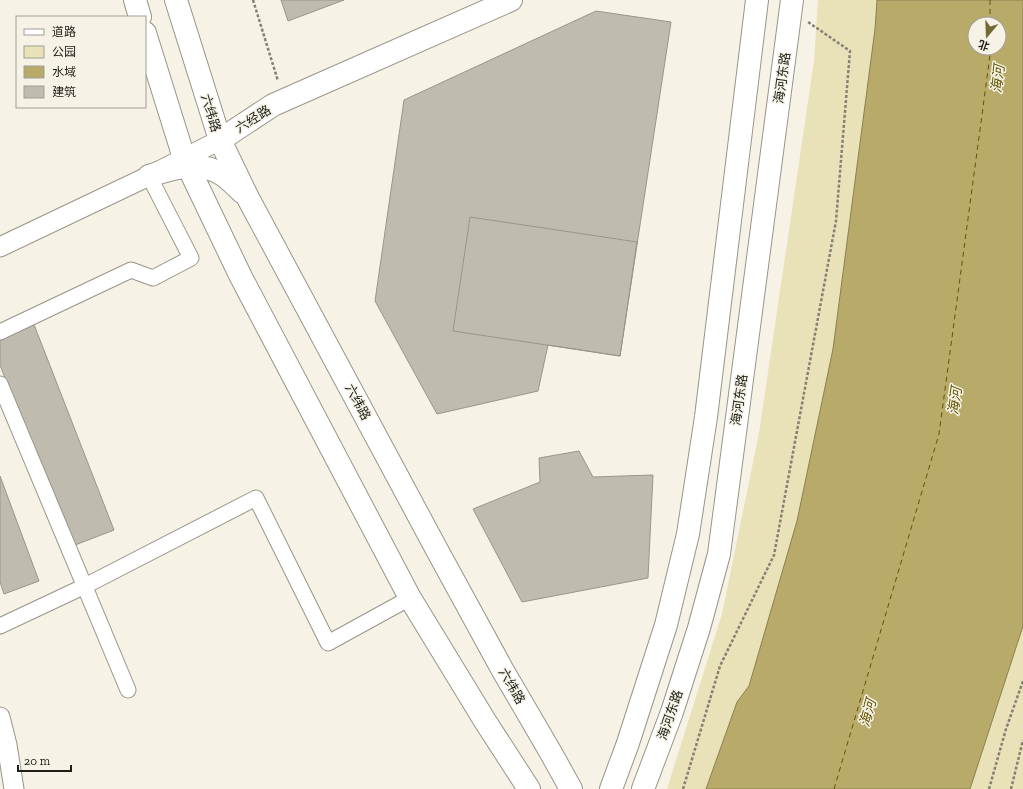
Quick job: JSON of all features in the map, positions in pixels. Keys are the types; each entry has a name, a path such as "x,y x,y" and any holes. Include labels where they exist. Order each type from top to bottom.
{"main road":[{"path":"134,0 140,16"},
{"name":"六纬路","path":"176,0 220,140 248,198 448,571 571,789"},
{"name":"六经路","path":"220,140 273,105 510,0"},
{"path":"611,789 628,743 666,625 688,534 706,417 757,0"},
{"name":"海河东路","path":"643,789 672,712 699,628 718,554 792,0"},
{"path":"146,37 186,162 241,277 410,598 528,789"},
{"path":"149,176 170,170 186,162 223,175 248,198"}],"street":[{"name":"六经路","path":"186,162 220,140"},
{"path":"0,247 149,176 191,258 153,278 131,270 0,332"},
{"path":"0,384 128,690"},
{"path":"0,626 84,586 256,498 328,643 410,598"},
{"path":"0,717 7,745 14,789"}],"path":[{"path":"253,0 284,100"},
{"path":"683,789 720,666 774,555 836,220 850,51 804,20"},
{"path":"989,789 1006,729 1023,681"},
{"path":"1011,789 1023,740"}],"green space":[{"path":"818,0 1023,0 1023,789 667,789 722,614 759,433 814,61"}],"water":[{"name":"海河","path":"877,0 1023,0 1023,626 970,789 706,789 737,702 749,686 797,521 833,349 875,29"}],"building":[{"path":"281,0 344,0 288,21"},
{"path":"596,11 671,22 620,356 548,345 538,391 437,414 375,301 404,100"},
{"path":"470,217 637,242 620,356 453,331"},
{"path":"33,322 114,530 70,547 0,365 0,335"},
{"path":"579,451 593,477 653,475 648,578 522,602 473,509 540,482 539,458"},
{"path":"0,476 39,581 4,594 0,582"}],"ferry route":[{"path":"990,0 990,16"},
{"path":"834,789 939,434 990,56"}]}
